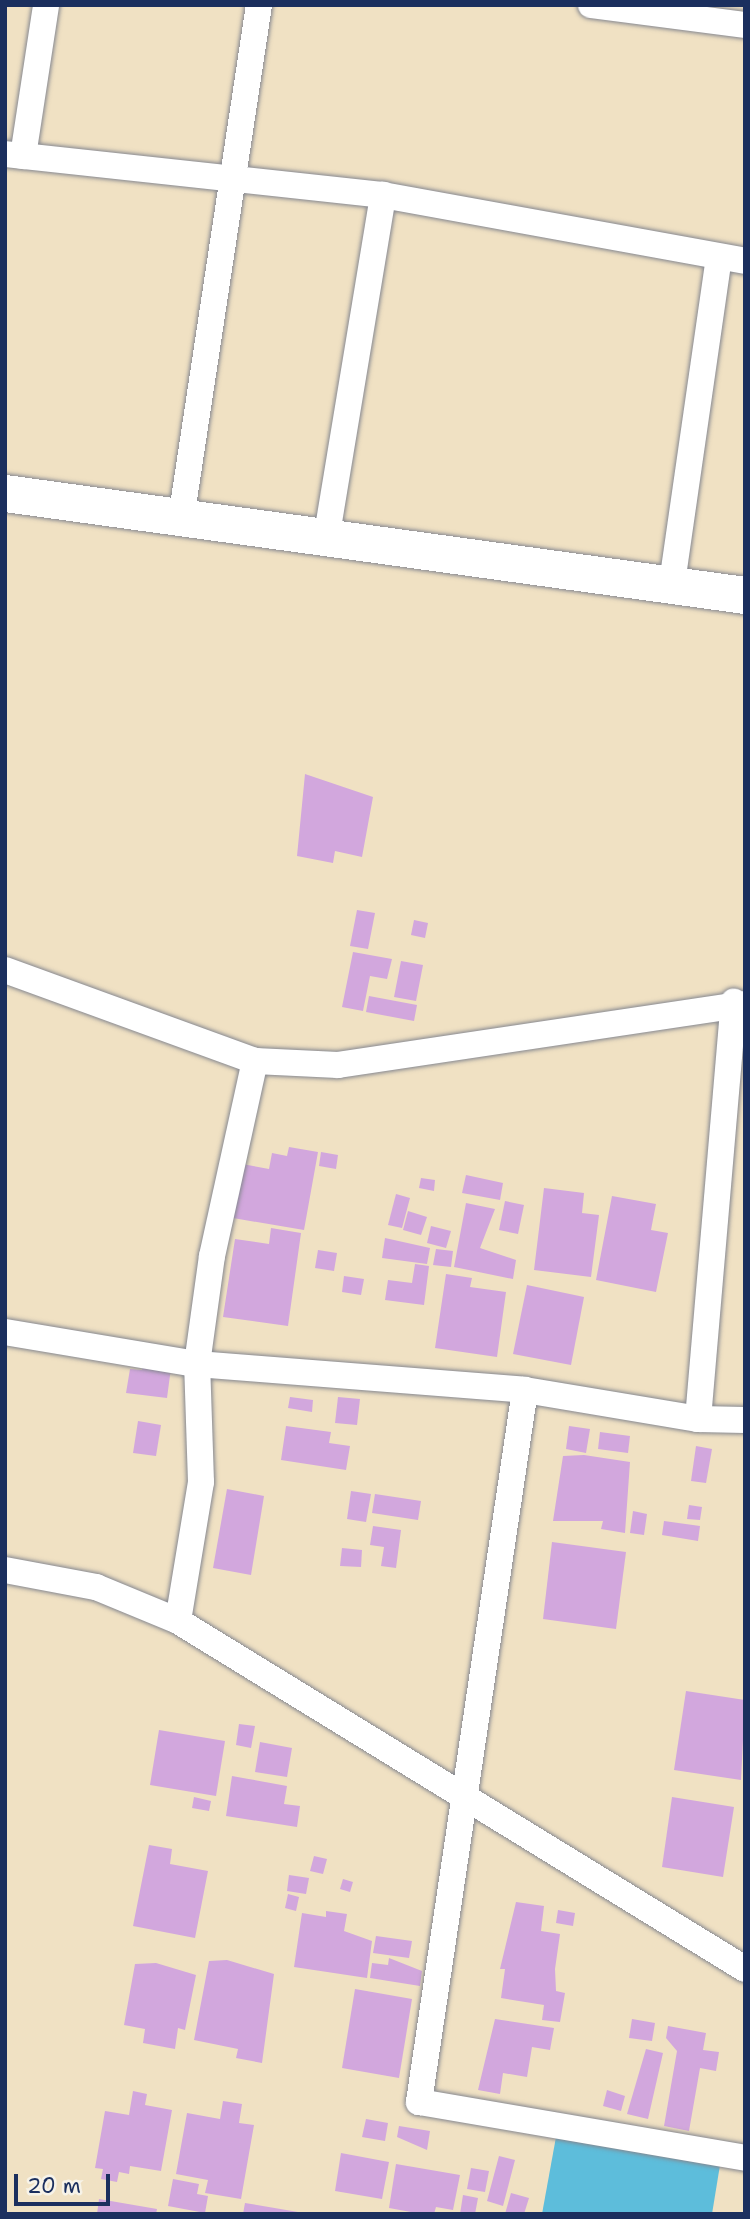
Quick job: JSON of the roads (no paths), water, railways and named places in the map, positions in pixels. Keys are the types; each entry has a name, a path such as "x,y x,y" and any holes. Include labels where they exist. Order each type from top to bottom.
{"street":[{"path":"46,5 14,155 383,195 732,259 672,583"},
{"path":"181,519 229,180 259,5"},
{"path":"591,5 745,25"},
{"path":"327,534 383,195"},
{"path":"5,493 181,519 327,534 745,595"},
{"path":"5,970 255,1060 338,1065 445,1053 739,1003 698,1419"},
{"path":"178,1621 201,1482 197,1364 212,1256 255,1060"},
{"path":"5,1332 197,1364 525,1390 698,1419 745,1420"},
{"path":"525,1390 419,2102 745,2158"},
{"path":"5,1570 96,1587 178,1621 745,1969"}],"water":[{"path":"556,2137 720,2165 712,2214 542,2214"}]}
